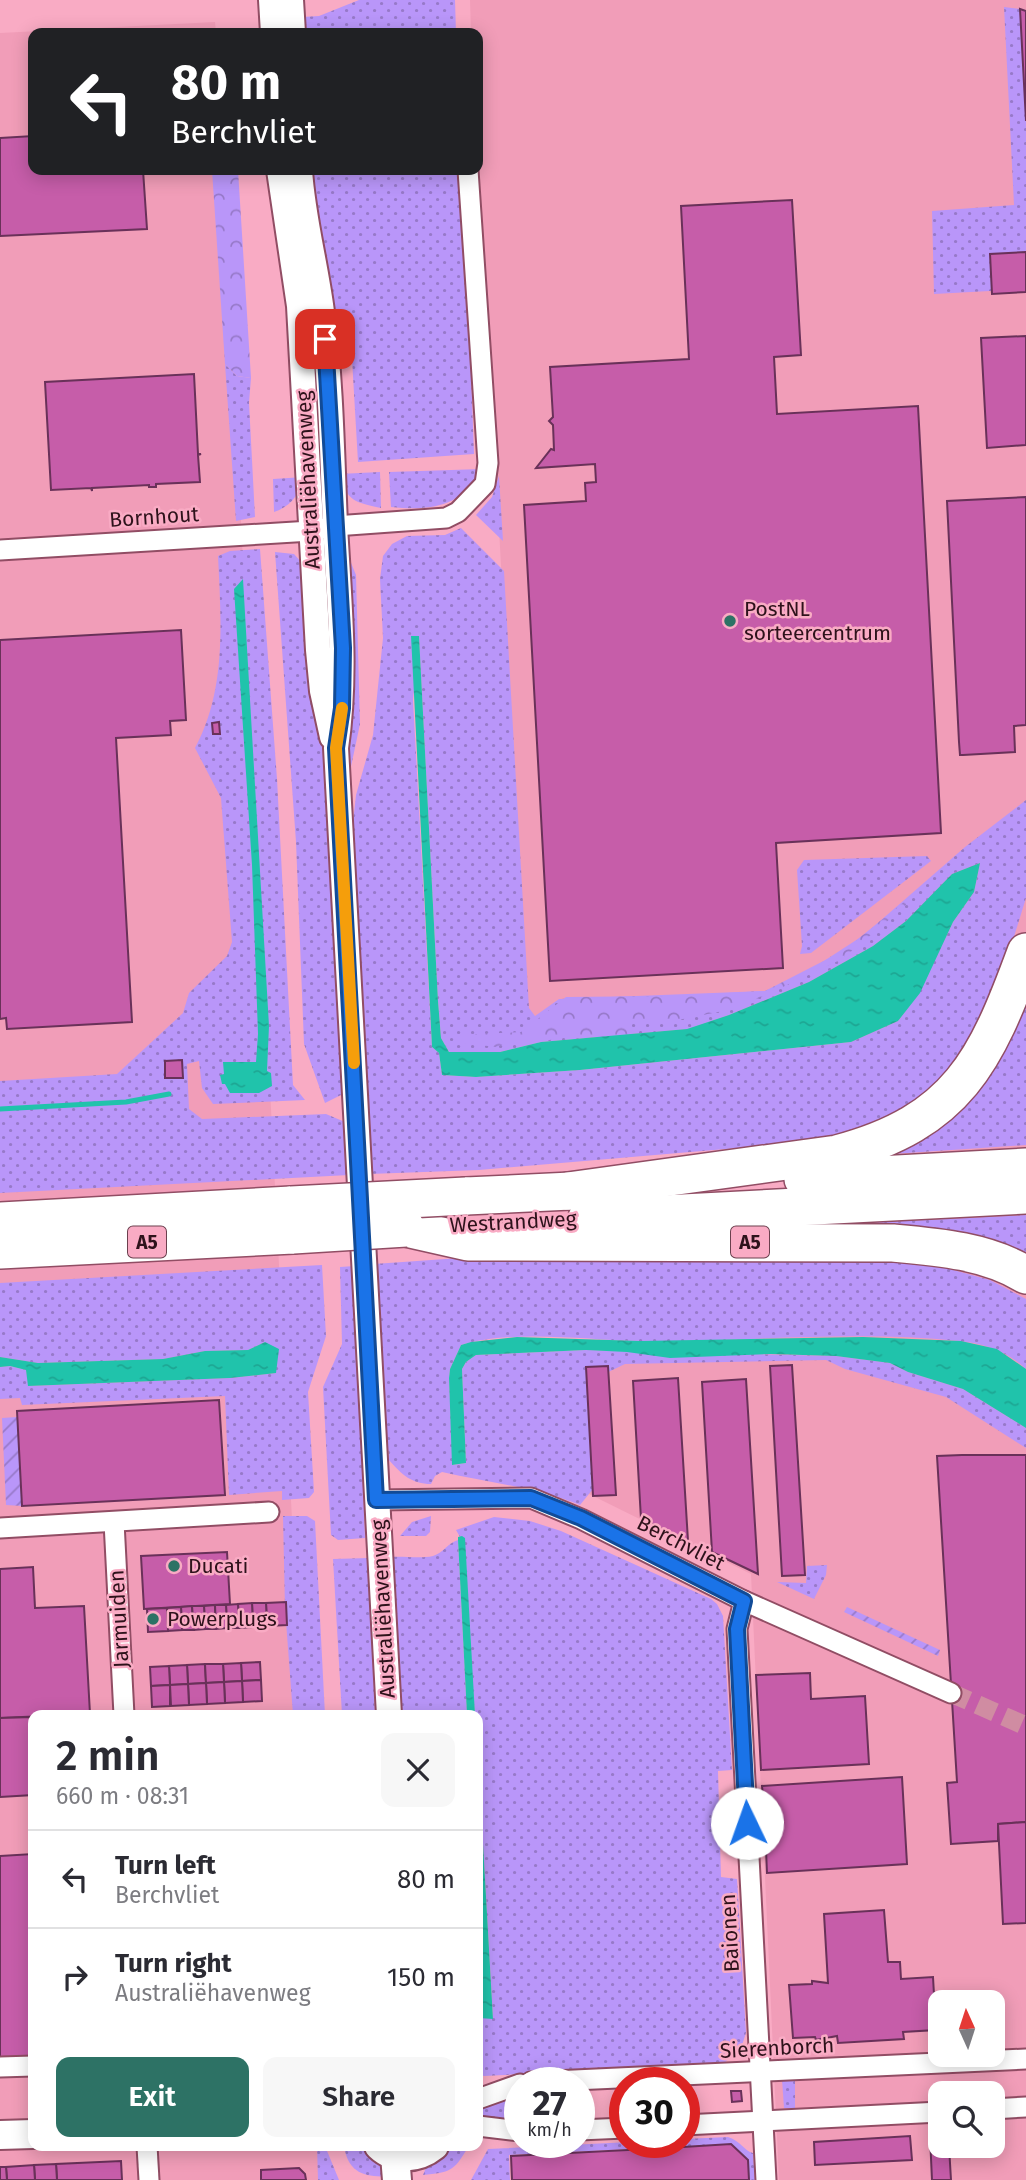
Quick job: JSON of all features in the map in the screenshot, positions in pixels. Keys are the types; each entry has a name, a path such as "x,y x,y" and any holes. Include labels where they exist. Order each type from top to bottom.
{"highway":[{"name":"A5","path":"568,1191 837,1154 868,1146 899,1131 925,1117 952,1095 977,1065 994,1035 1026,952"},
{"name":"Westrandweg","path":"0,1250 292,1220 406,1228 467,1221 568,1191 1026,1167"},
{"name":"Westrandweg","path":"0,1221 467,1221 1026,1195"},
{"name":"A5","path":"467,1221 939,1247 981,1256 1026,1275"}],"main road":[{"path":"0,2135 28,2134"}],"street":[{"path":"271,0 273,28"},
{"path":"292,0 293,28"},
{"name":"Australiëhavenweg","path":"280,175 299,306 310,531 322,691 336,748 389,1710"},
{"name":"Australiëhavenweg","path":"300,175 303,208 324,327 343,673 342,708 336,748"},
{"name":"Australiëhavenweg","path":"335,526 446,518 458,512 485,484 488,463 468,175"},
{"name":"Bornhout","path":"0,550 310,531 335,526"},
{"name":"Berchvliet","path":"376,1500 531,1498 581,1518 744,1601 951,1693"},
{"path":"0,1528 269,1512"},
{"name":"Jarmuiden","path":"114,1522 124,1710"},
{"name":"Baionen","path":"744,1601 737,1629 766,2180"},
{"name":"Sierenborch","path":"595,2079 1026,2059"},
{"path":"0,2067 28,2066"},
{"path":"483,2097 504,2090"},
{"path":"1005,2108 1026,2107"},
{"path":"700,2123 928,2113"},
{"path":"483,2127 504,2129"},
{"path":"147,2151 149,2180"}],"shaded area":[{"path":"470,0 1026,0 1026,2180 779,2180 751,1574 589,1494 586,1349 957,1305 933,1043 527,1038 480,175 483,175 483,28 471,28"},
{"path":"215,22 216,28 98,28"},
{"path":"28,32 28,175 223,175 302,1710 28,1710 28,2151 325,2151 326,2180 0,2180 0,33"}],"green space":[{"path":"359,0 455,0 456,28 303,28 302,17 319,16"},
{"path":"1004,7 1020,9 1026,121 1026,289 934,294 932,211 1014,205"},
{"path":"212,175 238,175 251,378 237,376 225,364"},
{"path":"310,175 461,175 474,454 358,462 352,359 342,360 318,266"},
{"path":"225,364 237,376 251,378 249,403 255,517 236,521"},
{"path":"482,469 465,492 444,504 419,508 391,507 389,472"},
{"path":"380,472 381,508 353,499 339,474"},
{"path":"499,476 503,541 476,515 492,497"},
{"path":"304,477 294,499 274,512 273,479"},
{"path":"461,528 504,571 529,1008 535,1016 559,999 765,991 810,970 864,935 965,847 1026,800 1026,898 994,1001 958,1062 919,1098 878,1122 848,1132 785,1144 479,1170 369,1174 351,841 356,795 373,735 383,638 380,579 383,556 392,544 407,536 445,535","holes":["419,637 441,1038 449,1052 500,1052 541,1042 688,1029 809,982 873,946 906,921 952,874 980,863 974,892 953,922 919,993 898,1021 851,1042 580,1070 476,1077 442,1075 439,1053 432,1047 413,700"]},
{"path":"260,549 277,779 293,1085 305,1100 213,1104 202,1088 199,1061 187,1064 189,1109 202,1119 326,1114 345,1122 349,1175 0,1193 0,1081 117,1074 183,1013 189,993 227,956 232,942 221,798 195,748 213,702 220,654 218,556 230,551"},
{"path":"275,552 294,554 312,574 317,619 345,1093 325,1103 304,1044 296,842"},
{"path":"347,553 356,575 360,724 345,795"},
{"path":"927,856 931,861 811,953 800,954 802,946 797,870 804,860"},
{"path":"920,889 903,908 842,959 733,1009 683,1019 632,1024 628,1037 566,1037 533,1043 512,1041 496,1047 456,1042 461,1035 521,1032 566,997 765,991 843,951"},
{"path":"1026,972 1026,1145 848,1157 903,1141"},
{"path":"1026,1215 1026,1267 679,1232"},
{"path":"503,1255 649,1261 924,1262 990,1280 1026,1299 1026,1369 1003,1353 986,1346 919,1338 840,1336 641,1341 526,1336 481,1340 461,1345 450,1369 453,1465 466,1463 462,1369 466,1362 476,1355 586,1350 836,1356 890,1363 908,1372 963,1389 1026,1428 1026,1448 946,1397 845,1369 826,1360 625,1364 596,1378 593,1489 580,1505 529,1490 442,1472 435,1476 431,1484 413,1480 389,1460 374,1264"},
{"path":"322,1265 326,1336 308,1392 314,1492 309,1498 282,1500 282,1491 229,1495 225,1396 22,1405 20,1398 0,1399 0,1367 10,1366 26,1370 29,1386 230,1378 276,1373 265,1342 248,1350 205,1351 163,1359 38,1363 0,1357 0,1283"},
{"path":"355,1266 365,1538 338,1540 331,1535 323,1387 342,1344 340,1267"},
{"path":"17,1417 22,1506 6,1505 2,1418"},
{"path":"283,1516 307,1516 315,1521 325,1710 293,1710 285,1608"},
{"path":"431,1516 430,1532 426,1536 400,1536 412,1522"},
{"path":"494,1517 530,1521 561,1531 711,1599 723,1616 732,1770 718,1771 721,1877 737,1879 746,2033 741,2048 723,2064 609,2067 609,2070 595,2070 595,2067 504,2067 504,2075 483,2076 483,2018 493,2018 483,1843 483,1710 475,1710 460,1537 456,1530"},
{"path":"458,1540 467,1710 400,1710 391,1557 433,1556"},
{"path":"369,1558 375,1710 342,1710 333,1559"},
{"path":"827,1565 826,1575 814,1599 777,1582 806,1583 807,1566"},
{"path":"847,1607 940,1650 938,1656 844,1612"},
{"path":"795,2078 795,2108 784,2108 782,2079"},
{"path":"504,2097 504,2122 483,2119 483,2104"},
{"path":"728,2137 753,2153 755,2180 749,2180 748,2159 731,2144 700,2146 700,2138"},
{"path":"609,2143 609,2150 595,2151 595,2144"},
{"path":"504,2148 504,2158 509,2158 510,2180 471,2180 488,2149"},
{"path":"317,2151 327,2151 339,2180 318,2180"},
{"path":"345,2151 373,2151 390,2176 373,2176 359,2172"},
{"path":"442,2151 466,2151 459,2162 450,2169 423,2175 428,2163"}],"water":[{"path":"243,579 269,1026 267,1071 271,1073 272,1086 259,1093 230,1093 225,1084 222,1084 220,1075 224,1074 223,1062 256,1062 258,1034 252,865 234,589"},
{"path":"411,636 419,636 438,1001 441,1038 449,1052 500,1052 541,1042 687,1029 729,1015 809,982 873,946 906,921 952,874 980,863 974,892 953,922 920,993 898,1021 851,1042 580,1070 476,1077 442,1075 439,1053 432,1047"},
{"path":"517,1337 640,1341 863,1337 961,1341 997,1349 1026,1369 1026,1428 963,1389 908,1372 890,1363 836,1356 771,1354 670,1358 586,1350 476,1355 466,1362 462,1369 466,1463 452,1465 449,1378 450,1369 461,1345"},
{"path":"265,1342 279,1349 276,1373 230,1378 28,1386 26,1370 10,1366 0,1367 0,1357 38,1363 163,1359 205,1351 248,1350"},
{"path":"458,1537 465,1538 475,1710 467,1710"},
{"path":"483,1844 493,2019 483,2018"}],"building":[{"path":"1020,9 1026,11 1026,121"},
{"path":"28,136 28,175 143,175 147,229 0,236 0,138"},
{"name":"PostNL sorteercentrum","path":"792,200 801,355 774,357 777,414 918,406 941,833 776,843 783,968 550,981 524,505 586,501 585,483 596,482 595,464 536,468 551,449 554,450 553,425 549,421 553,417 550,367 689,359 681,206"},
{"path":"1026,252 1026,292 992,294 990,254"},
{"path":"1026,336 1026,445 987,448 981,338"},
{"path":"194,374 198,454 201,454 198,455 200,482 156,484 156,487 149,485 92,488 92,491 91,488 51,490 45,382"},
{"path":"1026,497 1026,725 1014,726 1015,752 960,755 947,501"},
{"path":"181,630 186,720 170,721 171,735 116,738 132,1022 7,1029 6,1018 0,1019 0,640"},
{"path":"219,722 220,734 213,734 212,723"},
{"path":"182,1060 183,1078 165,1078 165,1061"},
{"path":"792,1365 805,1575 782,1576 770,1366"},
{"path":"608,1366 616,1495 593,1496 586,1367"},
{"path":"678,1378 688,1541 641,1519 633,1381"},
{"path":"746,1379 758,1574 712,1552 702,1382"},
{"path":"219,1400 225,1495 22,1506 17,1411"},
{"path":"1026,1455 1026,1822 998,1824 998,1841 951,1844 947,1783 957,1782 937,1456"},
{"path":"227,1552 230,1604 144,1609 141,1556"},
{"path":"33,1567 35,1608 84,1606 90,1710 28,1710 28,1717 0,1718 0,1569"},
{"path":"286,1602 287,1625 267,1626 266,1603"},
{"path":"252,1603 266,1603 267,1626 253,1627"},
{"path":"252,1603 253,1627 239,1628 238,1604"},
{"path":"238,1604 239,1628 227,1628 226,1605"},
{"path":"215,1605 216,1629 205,1629 204,1606"},
{"path":"215,1605 226,1605 227,1628 216,1629"},
{"path":"192,1606 194,1630 182,1630 181,1607"},
{"path":"192,1606 204,1606 205,1629 194,1630"},
{"path":"181,1607 182,1630 168,1631 167,1608"},
{"path":"167,1608 168,1631 148,1632 147,1609"},
{"path":"260,1662 261,1680 242,1681 241,1663"},
{"path":"241,1663 242,1681 224,1682 223,1664"},
{"path":"205,1664 206,1683 188,1684 187,1665"},
{"path":"205,1664 223,1664 224,1682 206,1683"},
{"path":"187,1665 188,1684 170,1685 169,1666"},
{"path":"169,1666 170,1685 151,1686 150,1667"},
{"path":"810,1673 811,1699 865,1696 869,1764 761,1770 756,1675"},
{"path":"261,1680 262,1701 243,1702 242,1681"},
{"path":"242,1681 243,1702 225,1703 224,1682"},
{"path":"224,1682 225,1703 207,1704 206,1683"},
{"path":"206,1683 207,1704 189,1705 188,1684"},
{"path":"188,1684 189,1705 171,1706 170,1685"},
{"path":"170,1685 170,1706 152,1707 151,1686"},
{"path":"28,1717 28,1795 0,1797 0,1718"},
{"path":"902,1777 907,1864 767,1873 766,1850 771,1850 769,1808 764,1808 762,1786"},
{"path":"1026,1822 1026,1923 1003,1924 998,1824"},
{"path":"28,1854 28,2056 0,2058 0,1856"},
{"path":"884,1910 888,1962 900,1962 901,1979 933,1977 934,1990 928,1990 928,2030 903,2032 904,2039 838,2043 837,2036 816,2040 815,2037 793,2038 789,1985 812,1984 812,1981 828,1983 824,1914"},
{"path":"731,2091 741,2091 742,2101 732,2102"},
{"path":"910,2136 912,2160 815,2165 814,2142"},
{"path":"731,2144 748,2160 749,2180 512,2180 511,2158 595,2158 595,2152 609,2151 609,2158 700,2158 700,2146"},
{"path":"931,2158 950,2158 951,2180 932,2180"},
{"path":"121,2161 122,2180 57,2180 56,2164"},
{"path":"56,2164 57,2180 35,2180 34,2165"},
{"path":"34,2165 35,2180 7,2180 6,2167"},
{"path":"0,2167 6,2167 7,2180 0,2180"},
{"path":"299,2168 305,2174 306,2180 261,2180 261,2170"}],"waterway":[{"path":"0,1109 126,1102 169,1094"}],"tunnel":[{"path":"951,1693 1026,1726"}],"slow traffic":[{"path":"342,708 336,748 354,1063"}],"place":[{"name":"PostNL sorteercentrum","path":"730,621"},
{"name":"Ducati","path":"174,1566"},
{"name":"Powerplugs","path":"153,1619"}],"route":[{"path":"325,339 343,648 342,708 336,748 376,1500 531,1498 581,1518 744,1601 737,1629 747,1823"}]}
